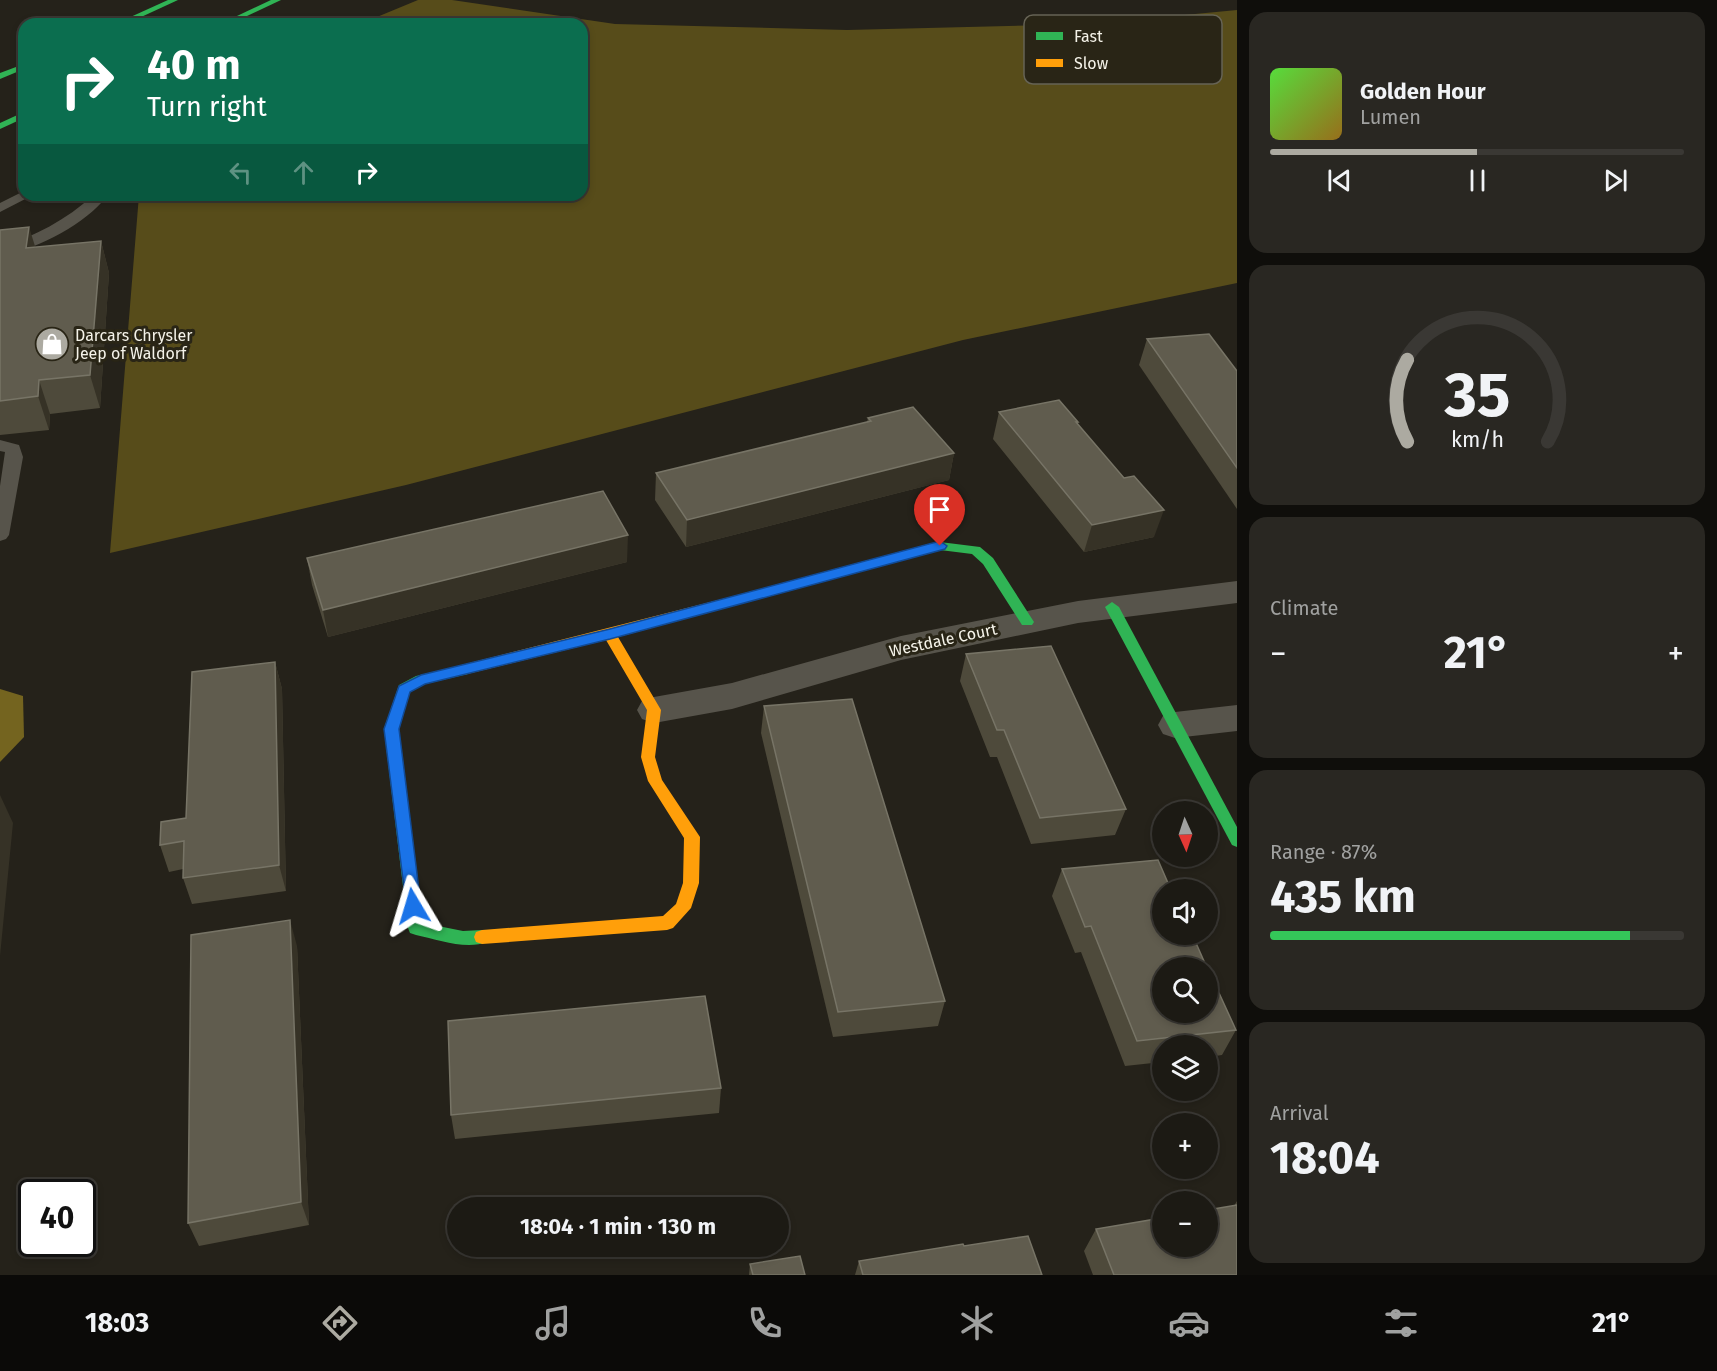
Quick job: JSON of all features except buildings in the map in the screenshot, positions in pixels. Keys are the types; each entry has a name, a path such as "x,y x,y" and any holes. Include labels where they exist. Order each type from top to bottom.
{"main road":[{"path":"133,18 174,0"},
{"path":"237,18 277,0"},
{"path":"0,76 18,68"},
{"path":"0,126 18,118"},
{"path":"610,634 654,710 648,758 655,781 692,837 691,883 683,908 667,923 463,938 416,928 391,729 404,689 421,680 610,634 940,546 976,550 988,561 1027,622"},
{"path":"1112,607 1237,841"}],"street":[{"name":"Westdale Court","path":"654,710 732,696 902,648 1027,622 1112,607 1236,593"},
{"path":"1175,725 1237,718"}],"lane":[{"path":"0,208 18,199"},
{"path":"0,253 22,245 87,210 95,201"},
{"path":"0,445 13,449 14,457 0,535"}],"shaded area":[{"path":"418,0 452,0 574,18 374,18"},
{"path":"1237,10 1237,283 963,340 406,485 110,553 139,201 588,201 588,20 615,24 847,30 1024,26 1024,84 1222,84 1222,15 1184,15"},
{"path":"0,689 23,696 24,737 0,762"}],"traffic: fast":[{"path":"133,18 174,0"},
{"path":"237,18 277,0"},
{"path":"0,76 18,68"},
{"path":"0,126 18,118"},
{"path":"786,587 940,546 976,550 988,561 1027,622"},
{"path":"1112,607 1237,841"},
{"path":"463,670 421,680 404,689 391,729 416,928 463,938 482,937"}],"traffic: slow":[{"path":"463,670 786,587"},
{"path":"482,937 667,923 683,908 691,883 692,837 655,781 648,757 654,710 610,634"}],"place":[{"name":"Darcars Chrysler Jeep of Waldorf","path":"52,344"}],"route":[{"path":"413,906 391,729 404,689 421,680 610,634 940,546"}]}
